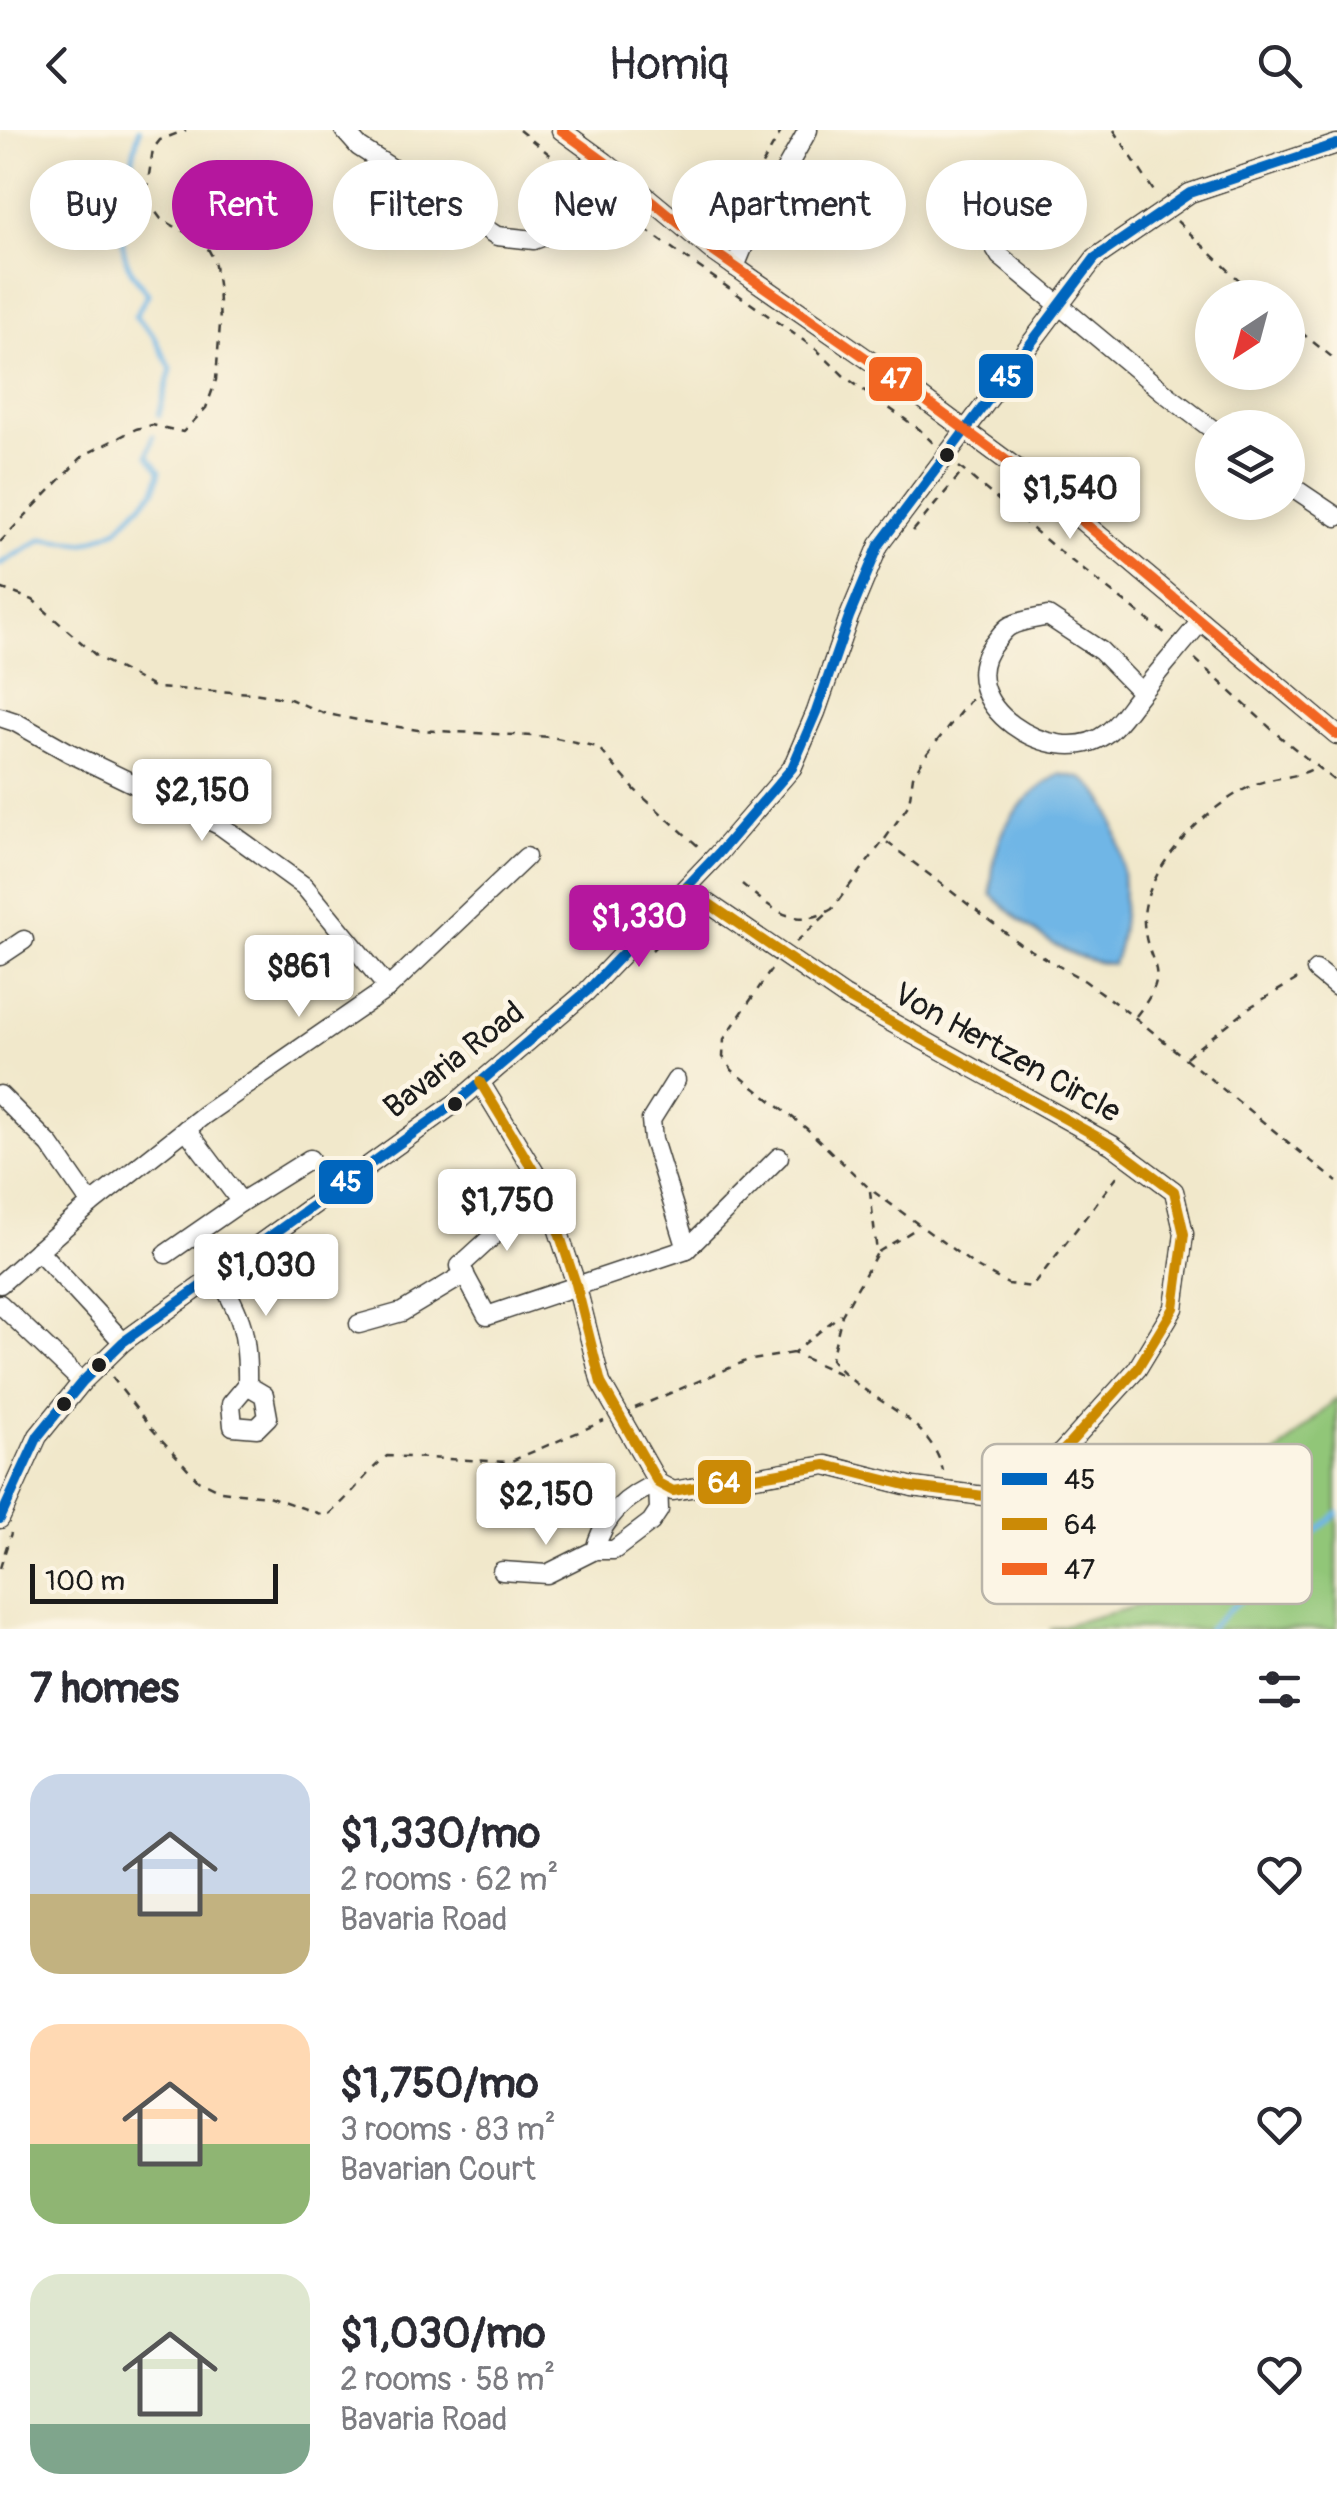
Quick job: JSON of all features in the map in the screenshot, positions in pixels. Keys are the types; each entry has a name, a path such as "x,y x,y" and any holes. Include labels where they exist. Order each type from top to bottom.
{"street":[{"path":"344,130 359,147 497,236 518,238"},
{"path":"561,130 672,218"},
{"path":"735,267 746,238 808,130"},
{"name":"Bavaria Road","path":"6,1525 38,1436 82,1382 122,1342 480,1082 586,992 686,888 792,768 878,546 1096,258 1190,193 1337,144"},
{"path":"710,250 900,380 1046,491 1337,735"},
{"path":"996,250 1195,416"},
{"path":"1305,495 1337,517"},
{"path":"1141,692 1101,651 1048,616 1008,626 987,651 983,688 997,712 1019,730 1051,744 1076,745 1106,734 1201,621"},
{"path":"0,717 221,826 304,886 388,988"},
{"path":"0,1284 91,1204 186,1129 388,988 526,856"},
{"name":"Von Hertzen Circle","path":"686,888 844,996 1112,1145 1174,1191 1184,1234 1174,1308 1138,1369 1069,1444"},
{"path":"0,956 24,940"},
{"path":"1316,970 1337,987"},
{"path":"676,1080 652,1120 652,1140 687,1250"},
{"path":"480,1082 544,1188 576,1284 602,1382 658,1483 659,1510 651,1522 614,1550 595,1550 547,1574 502,1570"},
{"path":"0,1095 50,1146 91,1204"},
{"path":"186,1129 241,1202"},
{"path":"517,1214 460,1266 487,1316 687,1250 779,1157"},
{"path":"166,1254 310,1159"},
{"path":"38,1250 122,1342"},
{"path":"216,1272 238,1310 248,1343 247,1384"},
{"path":"359,1324 402,1312 465,1274"},
{"path":"0,1304 82,1382"},
{"name":"Von Hertzen Circle","path":"658,1483 673,1491 826,1465 913,1487 982,1496"},
{"path":"595,1550 599,1533 634,1492 658,1483"}],"path":[{"path":"0,542 84,455 152,425 183,432 206,408 216,380 220,324 214,260 204,243 161,219 149,203 147,188 153,149 160,140 186,130"},
{"path":"764,160 782,130"},
{"path":"698,268 710,250"},
{"path":"1305,336 1337,361"},
{"path":"904,541 963,471"},
{"path":"0,588 33,600 99,658 155,688 253,693 290,699 323,713 418,730 552,737 598,747 635,790 702,851"},
{"path":"983,688 964,705 926,755 914,776 909,804 832,909 782,954 724,1039 723,1057 732,1070 806,1128 870,1190 977,1267 1008,1284 1032,1286 1129,1158"},
{"path":"1136,1018 1156,986 1158,970 1144,923 1147,896 1171,853 1195,826 1241,791 1260,782 1301,776 1316,767"},
{"path":"884,840 1020,944 1085,981 1136,1018 1337,1182"},
{"path":"742,884 780,913 802,920 832,909"},
{"path":"641,961 702,899"},
{"path":"1186,1057 1281,986 1316,970"},
{"path":"870,1190 877,1252"},
{"path":"846,1376 831,1359 843,1313 877,1252 921,1226"},
{"path":"102,1384 110,1374 198,1480 220,1491 268,1496 326,1516 388,1456 509,1462 746,1361 793,1353 843,1313"},
{"path":"793,1353 846,1376 917,1424 940,1459 948,1492"},
{"path":"0,1568 6,1525"}],"green space":[{"path":"1337,1398 1337,1629 1049,1629 1145,1604 1312,1604 1312,1444 1287,1444"}],"water":[{"path":"1060,774 1083,779 1099,793 1118,838 1123,921 1113,964 1079,957 1063,949 1017,918 991,894 995,855 1008,824 1029,797"}],"waterway":[{"path":"139,130 126,195 123,246 130,269 148,294 135,316 154,336 171,369 159,415"},
{"path":"0,564 43,539 86,543 116,530 155,490 160,471 148,455 153,436"},
{"path":"1312,1535 1337,1513"},
{"path":"1208,1629 1236,1604"}],"transit line":[{"name":"47","path":"561,130 711,250 1038,484 1337,735"},
{"name":"45","path":"0,1519 38,1436 82,1382 123,1342 457,1102 586,992 717,855 792,768 879,545 1095,258 1190,193 1337,144"},
{"name":"64","path":"686,888 844,996 1112,1145 1174,1191 1184,1234 1174,1308 1137,1369 1069,1444"},
{"name":"64","path":"480,1082 544,1188 576,1284 601,1383 658,1483 673,1491 826,1465 913,1487 982,1496"}]}
